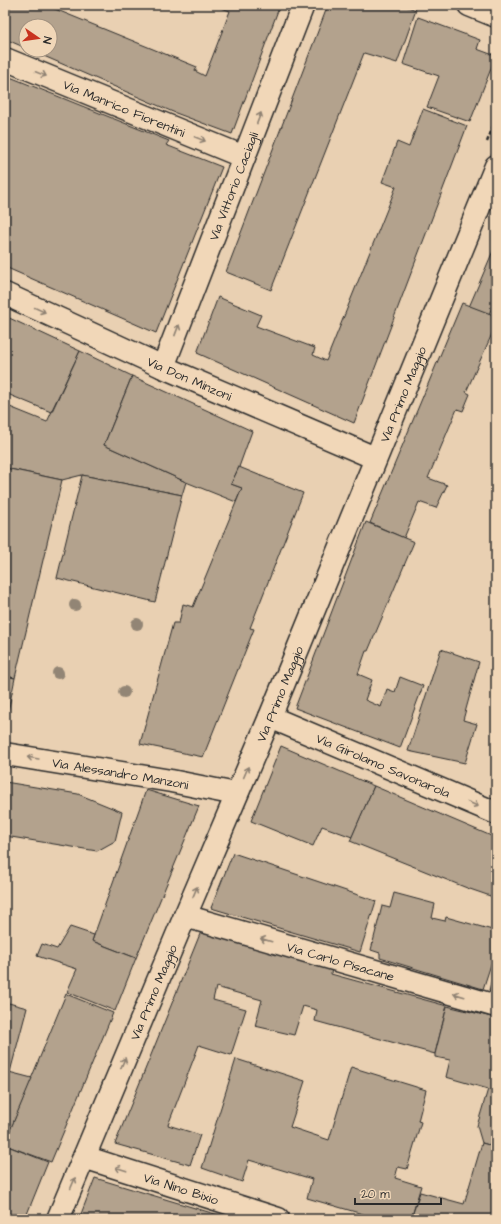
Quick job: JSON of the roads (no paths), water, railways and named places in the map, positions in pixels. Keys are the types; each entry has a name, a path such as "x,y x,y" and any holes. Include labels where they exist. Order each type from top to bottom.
{"street":[{"name":"Via Vittorio Caciagli","path":"163,367 303,5"},
{"path":"469,5 496,16"},
{"name":"Via Manrico Fiorentini","path":"5,59 244,157"},
{"name":"Via Primo Maggio","path":"58,1219 236,794 270,717 496,166"},
{"name":"Via Don Minzoni","path":"5,294 163,367 375,458"},
{"name":"Via Girolamo Savonarola","path":"270,717 496,813"},
{"name":"Via Alessandro Manzoni","path":"5,754 171,781 236,794"},
{"name":"Via Carlo Pisacane","path":"185,916 496,1006"},
{"name":"Via Nino Bixio","path":"84,1157 252,1215 278,1219"}]}
